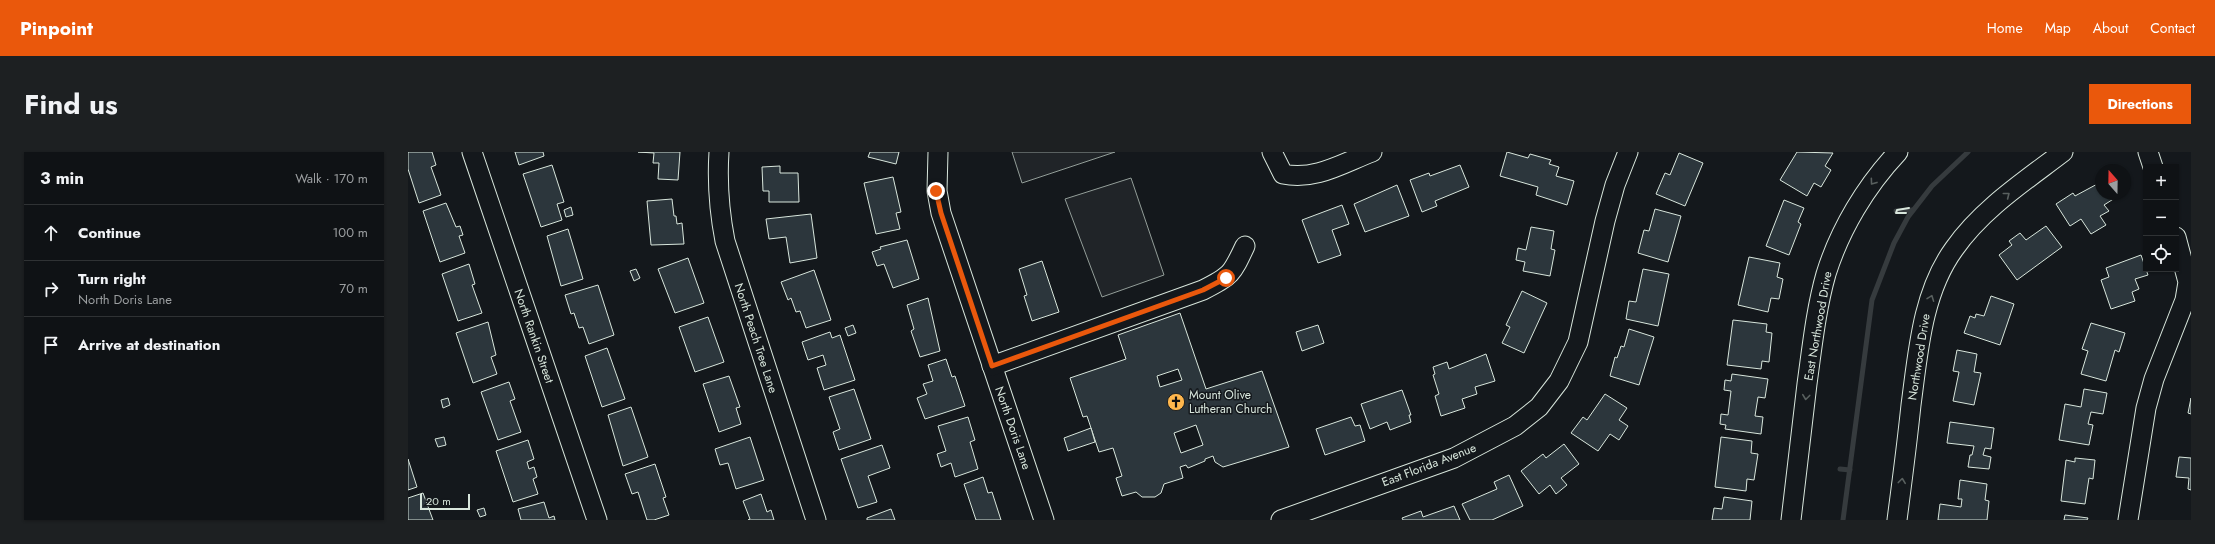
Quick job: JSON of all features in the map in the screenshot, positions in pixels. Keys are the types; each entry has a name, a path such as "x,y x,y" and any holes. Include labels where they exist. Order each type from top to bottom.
{"street":[{"name":"North Rankin Street","path":"472,152 597,520"},
{"name":"North Peach Tree Lane","path":"719,152 717,189 725,241 816,520"},
{"name":"North Doris Lane","path":"938,152 936,191 941,213 1044,520"},
{"path":"1272,152 1283,174 1295,177 1309,176 1372,152"},
{"name":"East Florida Avenue","path":"1281,520 1454,458 1515,426 1539,407 1559,381 1578,342 1605,221 1615,185 1628,152"},
{"name":"East Northwood Drive","path":"1791,520 1812,346 1826,275 1836,248 1862,196 1882,169 1898,152"},
{"name":"Northwood Drive","path":"1897,520 1918,352 1929,302 1940,275 1953,249 1973,226 2002,199 2063,152"},
{"path":"2148,152 2152,164"},
{"path":"992,366 1203,290 1226,278 1234,269 1245,246"},
{"path":"2128,520 2146,408 2154,379 2185,300 2188,282 2179,248"}],"shaded area":[{"path":"1012,152 1115,152 1022,183"},
{"path":"1131,178 1164,275 1102,297 1065,199"}],"building":[{"path":"408,152 432,152 436,165 431,167 441,195 419,203 408,169"},
{"path":"515,152 543,152 544,156 519,165"},
{"path":"638,152 680,152 678,180 658,179 659,163 653,163 654,153"},
{"path":"870,152 899,152 896,164 868,157"},
{"path":"1507,152 1528,158 1530,154 1551,160 1549,164 1559,167 1556,176 1574,181 1567,205 1536,195 1538,187 1500,176"},
{"path":"1797,152 1833,153 1825,166 1831,170 1821,187 1814,183 1807,196 1780,180"},
{"path":"1679,153 1703,163 1685,206 1656,194 1665,173 1670,175"},
{"path":"552,165 564,202 557,204 562,220 541,227 523,174"},
{"path":"1460,165 1469,187 1435,201 1437,206 1422,212 1410,180 1429,173 1430,176"},
{"path":"780,166 780,173 798,173 799,202 769,202 769,191 763,191 762,167"},
{"path":"893,177 901,212 896,213 900,229 876,234 864,183"},
{"path":"1397,185 1409,216 1365,232 1354,204"},
{"path":"2095,185 2095,200 2112,200 2104,205 2109,211 2100,216 2106,225 2091,234 2081,219 2070,226 2056,204 2073,193 2075,196"},
{"path":"672,199 674,216 676,216 677,224 682,223 684,244 651,245 647,201"},
{"path":"1784,200 1804,208 1798,222 1801,224 1789,255 1766,246"},
{"path":"446,203 456,227 460,226 463,235 459,236 465,253 440,262 423,211"},
{"path":"1342,205 1349,224 1332,230 1341,255 1318,263 1302,220"},
{"path":"571,207 573,215 566,217 564,210"},
{"path":"1655,209 1681,216 1668,262 1638,253 1644,230 1649,231"},
{"path":"811,214 817,258 790,263 786,237 769,239 766,219"},
{"path":"2046,226 2062,247 2017,280 1999,255 2012,245 2009,241 2020,233 2026,240"},
{"path":"1531,227 1554,231 1551,249 1555,250 1550,276 1523,271 1525,262 1516,260 1518,248 1526,250"},
{"path":"568,229 583,279 561,286 547,236"},
{"path":"907,240 919,279 893,288 884,264 877,266 872,252 881,249 880,247"},
{"path":"2141,255 2143,261 2143,272 2147,272 2148,275 2135,279 2139,289 2132,292 2135,301 2111,309 2101,280 2109,277 2106,268"},
{"path":"1749,257 1780,263 1777,277 1783,279 1779,299 1771,298 1768,312 1738,305"},
{"path":"688,258 704,303 675,313 658,269"},
{"path":"1042,261 1059,312 1032,321 1024,296 1027,295 1019,269"},
{"path":"469,264 475,284 472,285 482,313 458,321 442,274"},
{"path":"636,269 640,278 634,281 630,271"},
{"path":"1643,269 1669,274 1658,326 1626,319 1629,301 1636,302"},
{"path":"814,270 831,320 806,328 800,311 796,312 791,298 788,300 781,282"},
{"path":"598,285 614,335 589,344 583,327 579,328 574,313 571,314 565,295"},
{"path":"1522,291 1547,303 1524,353 1502,343 1510,327 1506,325"},
{"path":"1991,296 2014,304 2000,345 1964,333 1970,316 1975,318 1976,314 1984,316"},
{"path":"928,298 940,351 920,357 911,331 914,329 907,305"},
{"name":"Mount Olive Lutheran Church","path":"1180,313 1206,389 1262,371 1289,447 1223,467 1215,462 1213,456 1188,468 1186,465 1180,467 1183,478 1164,484 1161,493 1155,497 1142,497 1136,492 1122,496 1116,478 1122,476 1113,448 1099,452 1087,416 1083,417 1070,378 1126,359 1118,335","holes":["1178,369 1182,380 1160,387 1157,376","1196,425 1203,445 1181,453 1174,433"]},
{"path":"708,317 724,362 695,372 679,327"},
{"path":"1733,320 1767,324 1766,332 1772,333 1769,362 1762,361 1761,369 1727,365"},
{"path":"488,322 496,355 491,357 497,374 473,383 456,333"},
{"path":"2091,323 2125,333 2119,352 2115,350 2106,381 2081,374 2088,351 2082,349"},
{"path":"853,325 856,333 848,336 845,328"},
{"path":"1318,325 1324,343 1302,351 1296,332"},
{"path":"1629,329 1654,337 1639,385 1610,376 1615,357 1617,358 1621,346 1624,347"},
{"path":"830,332 832,338 840,335 855,380 824,390 817,368 826,365 823,355 808,360 802,342"},
{"path":"607,348 625,399 602,407 585,356"},
{"path":"1957,350 1977,354 1974,372 1981,373 1974,405 1953,401 1959,372 1953,371"},
{"path":"1486,354 1495,381 1475,387 1477,394 1462,399 1465,408 1441,416 1435,396 1439,394 1433,375 1435,374 1433,367 1447,362 1449,369"},
{"path":"946,359 952,377 955,376 965,406 925,419 917,398 927,394 923,384 933,381 928,365"},
{"path":"1732,374 1768,379 1765,398 1758,397 1755,416 1763,417 1761,434 1725,429 1726,425 1720,424 1721,414 1728,415 1731,391 1724,390 1725,380 1731,381"},
{"path":"729,376 740,407 736,408 741,424 719,432 703,384"},
{"path":"509,382 515,399 510,401 521,432 498,440 481,392"},
{"path":"854,389 871,439 839,450 833,432 840,429 829,397"},
{"path":"2084,389 2107,393 2103,414 2091,412 2088,424 2093,425 2089,445 2059,440 2065,404 2081,407"},
{"path":"1402,390 1411,415 1409,415 1411,422 1390,430 1387,422 1370,429 1361,404"},
{"path":"1605,394 1627,408 1619,420 1628,426 1619,440 1610,434 1598,451 1571,433 1583,417 1587,420"},
{"path":"448,398 450,405 443,408 441,400"},
{"path":"2191,398 2191,414 2188,413"},
{"path":"631,407 648,457 623,466 608,415"},
{"path":"968,417 975,440 970,442 978,469 955,477 951,463 941,467 937,454 946,451 938,426"},
{"path":"1351,417 1355,426 1360,425 1365,441 1325,455 1316,429"},
{"path":"1950,422 1994,428 1991,449 1985,448 1983,455 1991,457 1989,469 1968,467 1970,455 1972,455 1974,446 1947,443"},
{"path":"1091,428 1095,442 1068,451 1064,438"},
{"path":"444,437 446,445 438,447 435,439"},
{"path":"750,437 764,480 736,489 728,463 720,465 715,449"},
{"path":"1721,437 1752,441 1751,453 1758,454 1754,480 1747,479 1746,491 1715,487"},
{"path":"528,440 534,459 527,462 529,469 534,467 537,477 533,479 538,494 513,502 496,451"},
{"path":"1564,444 1579,464 1561,478 1567,485 1556,494 1550,485 1539,494 1521,471 1543,454 1546,458"},
{"path":"882,445 890,468 868,476 877,502 858,508 841,459"},
{"path":"2179,457 2191,458 2191,490 2188,489 2189,478 2176,477"},
{"path":"2075,458 2095,460 2093,479 2089,478 2085,504 2061,501 2066,460 2075,462"},
{"path":"408,459 417,487 408,490"},
{"path":"655,464 666,497 663,498 669,515 654,520 647,520 638,492 632,494 625,474"},
{"path":"1509,475 1523,506 1492,520 1470,520 1462,504 1497,489 1494,482"},
{"path":"983,477 988,493 992,492 1001,520 976,520 964,484"},
{"path":"1960,480 1987,484 1985,500 1989,501 1987,520 1938,520 1940,504 1961,507 1962,499 1958,499"},
{"path":"423,493 433,520 408,520 408,498"},
{"path":"761,494 767,512 771,510 774,520 748,520 750,519 743,501"},
{"path":"1724,497 1752,501 1750,520 1712,520 1714,508 1722,509"},
{"path":"544,502 549,518 554,516 555,520 521,520 518,509"},
{"path":"1454,506 1460,520 1403,520 1402,518 1421,511 1423,517"},
{"path":"484,508 486,515 480,517 477,510"},
{"path":"891,509 895,520 867,520 867,518"},
{"path":"2065,515 2088,518 2087,520 2064,520"}],"waterway":[{"path":"1843,520 1872,300 1894,243 1908,217 1932,186 1968,152"},
{"path":"1896,211 1913,210"},
{"path":"1840,469 1850,470"}],"wall":[{"path":"1906,213 1896,213 1897,210 1909,208"}],"place":[{"name":"Mount Olive Lutheran Church","path":"1176,402"}],"route":[{"path":"936,191 941,213 992,366 1203,290 1226,278"}]}
